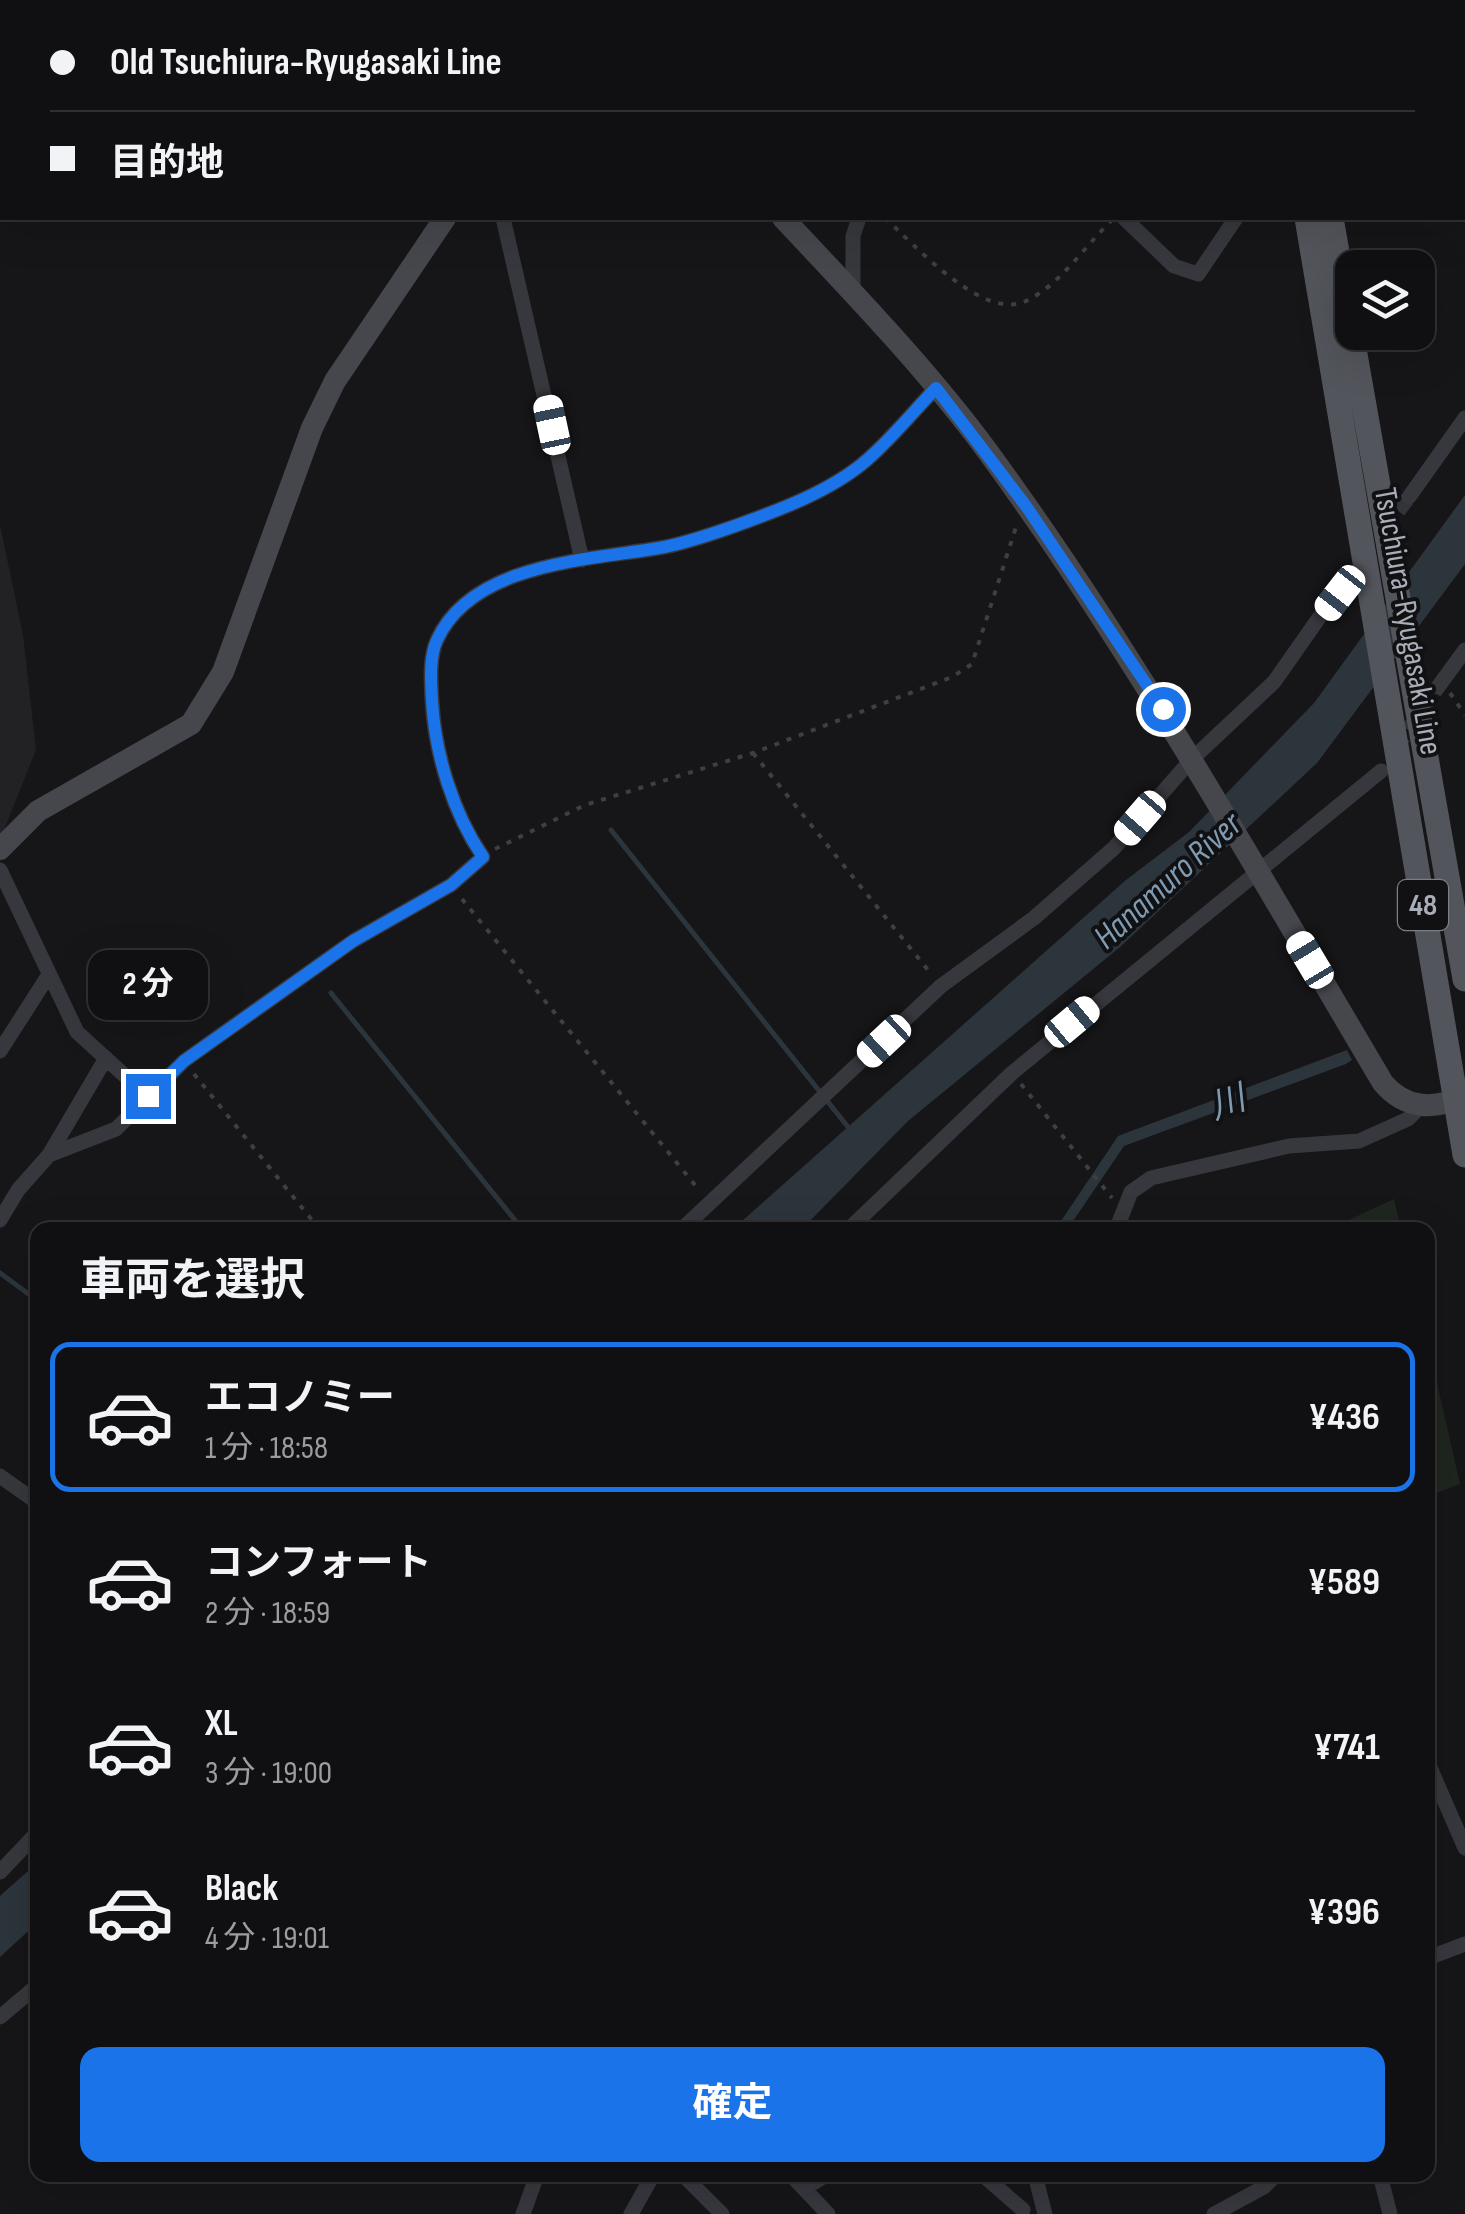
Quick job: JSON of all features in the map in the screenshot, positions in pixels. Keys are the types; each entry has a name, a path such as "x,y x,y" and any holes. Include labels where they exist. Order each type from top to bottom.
{"main road":[{"name":"Tsuchiura-Ryugasaki Line","path":"1307,220 1359,572 1392,709 1460,1098 1465,1155"},
{"name":"Tsuchiura-Ryugasaki Line","path":"1331,220 1465,978"}],"street":[{"path":"0,849 38,811 191,724 223,672 312,428 335,381 445,220"},
{"path":"502,220 582,560"},
{"path":"785,220 936,388 1026,506 1148,684 1382,1083 1404,1102 1421,1106 1460,1098"},
{"path":"853,294 853,236 858,220"},
{"path":"1126,220 1174,266 1198,274 1235,220"},
{"path":"50,1155 116,1128 184,1061 353,941 451,885 483,857 461,824 433,722 431,680 436,642 469,602 544,564 664,547 733,527 828,486 867,460 936,388"},
{"path":"1409,497 1465,418"},
{"path":"692,1222 941,986 1034,918 1114,848 1274,682 1359,572"},
{"path":"1440,684 1465,650"},
{"path":"856,1222 1012,1072 1253,863 1381,771"},
{"path":"0,870 77,1032 148,1096"},
{"path":"0,1052 48,976"},
{"path":"0,1220 18,1190 50,1155 106,1058"},
{"path":"1119,1222 1131,1192 1151,1178 1289,1146 1359,1141 1408,1119 1421,1106"},
{"path":"0,1198 18,1190"},
{"path":"0,1476 30,1497"},
{"path":"1435,1778 1465,1848"},
{"path":"0,1872 30,1840"},
{"path":"1435,1955 1465,1944"},
{"path":"0,2017 30,1993"},
{"path":"523,2214 534,2182"},
{"path":"631,2214 648,2182"},
{"path":"690,2182 722,2214"},
{"path":"798,2182 828,2214"},
{"path":"804,2189 815,2182"},
{"path":"989,2182 1017,2212 1043,2211 1037,2182"},
{"path":"1214,2214 1269,2182"},
{"path":"1382,2182 1390,2214"}],"path":[{"path":"887,220 944,272 1002,305 1024,303 1057,279 1112,220"},
{"path":"483,857 585,805 753,753 952,677 972,664 1012,534 1026,506"},
{"path":"1440,684 1465,715"},
{"path":"753,753 941,986"},
{"path":"451,885 711,1206"},
{"path":"184,1061 314,1222"},
{"path":"1012,1072 1123,1212"}],"shaded area":[{"path":"0,525 23,635 36,750 0,840"},
{"path":"1394,1199 1399,1222 1344,1222"},
{"path":"1435,1374 1460,1484 1435,1493"}],"water":[{"name":"Hanamuro River","path":"1465,495 1465,564 1317,763 1120,947 908,1121 809,1222 741,1222 1126,880 1189,832 1314,703"},
{"name":"川","path":"1347,1050 1352,1060 1124,1146 1072,1222 1060,1222 1118,1136"},
{"path":"30,1869 30,1929 0,1957 0,1896"}],"waterway":[{"path":"611,830 852,1132"},
{"path":"331,993 517,1222"},
{"path":"0,1273 30,1295"}],"tunnel":[{"path":"1384,529 1409,497"},
{"path":"1395,749 1438,687"}],"route":[{"path":"148,1096 184,1061 353,941 451,885 483,857 461,824 433,722 431,680 436,642 469,602 544,564 664,547 733,527 828,486 867,460 936,388 986,449 1163,709"}]}
